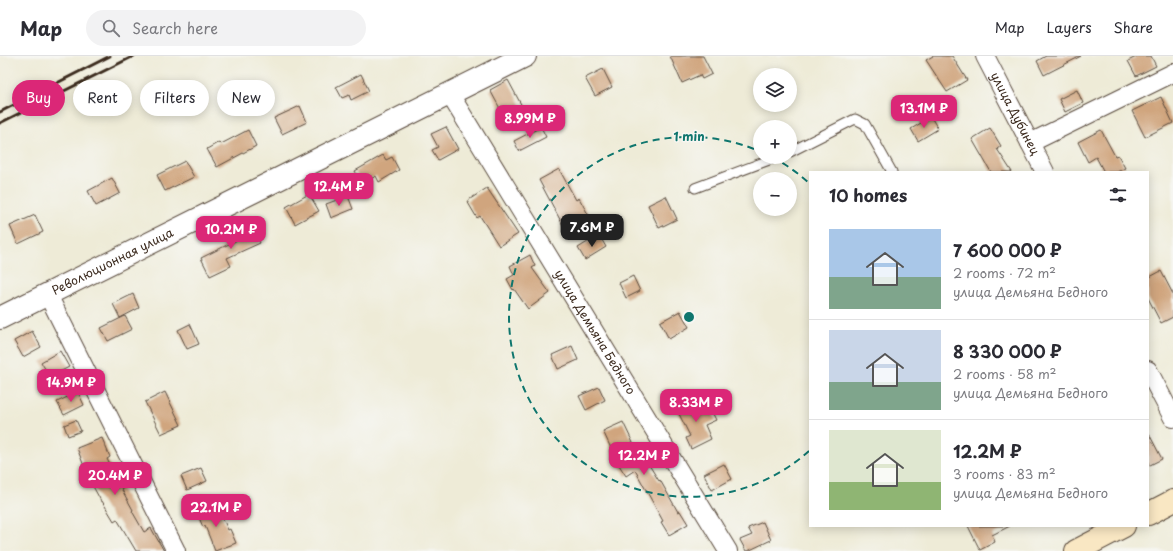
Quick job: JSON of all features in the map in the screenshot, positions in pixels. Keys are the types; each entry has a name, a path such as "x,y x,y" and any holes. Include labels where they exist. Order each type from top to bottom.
{"main road":[{"path":"1149,513 1173,501"},
{"path":"1084,549 1122,527"}],"street":[{"name":"Революционная улица","path":"0,318 525,56"},
{"name":"улица Дубинец","path":"985,56 1044,171"},
{"path":"1030,143 1173,73"},
{"name":"улица Демьяна Бедного","path":"449,94 728,551"},
{"path":"48,295 176,551"},
{"path":"1149,372 1173,418"}],"lane":[{"path":"797,149 855,120 865,124 891,171"},
{"path":"695,188 758,164"}],"building":[{"path":"670,56 703,56 712,74 702,79 700,75 682,83"},
{"path":"933,56 952,56 967,80 947,92 926,60"},
{"path":"1046,56 1081,56 1044,75 1037,61"},
{"path":"1138,56 1151,56 1156,66 1136,76 1128,61"},
{"path":"603,69 612,87 595,96 585,78"},
{"path":"361,74 369,91 351,100 349,95 342,98 336,87"},
{"path":"508,80 524,110 513,115 511,112 504,116 490,90"},
{"path":"1077,90 1083,103 1065,112 1059,99"},
{"path":"1161,97 1173,123 1145,137 1132,111"},
{"path":"300,106 307,122 282,134 274,118"},
{"path":"931,117 938,129 918,141 911,129"},
{"path":"446,127 458,149 438,160 432,150 438,147 431,134"},
{"path":"541,127 546,137 519,151 514,141"},
{"path":"990,128 1001,146 997,149 1011,171 990,171 972,139"},
{"path":"248,130 256,146 217,167 207,149 219,142 221,144"},
{"path":"1101,130 1115,156 1118,155 1125,168 1119,171 1103,171 1096,157 1088,162 1078,142"},
{"path":"383,155 386,160 392,157 399,170 379,182 376,176 362,184 355,171"},
{"path":"185,161 194,177 165,191 157,175"},
{"path":"559,169 576,200 579,198 589,216 565,229 539,180"},
{"path":"112,178 120,193 96,206 88,191"},
{"path":"487,188 518,234 499,246 480,216 477,218 467,201"},
{"path":"309,194 319,211 295,224 286,207"},
{"path":"348,196 353,209 331,218 326,204"},
{"path":"666,196 677,219 659,228 648,205"},
{"path":"35,215 43,232 18,244 10,226"},
{"path":"251,223 260,243 227,258 231,266 210,276 201,258 241,238 237,229"},
{"path":"599,235 606,247 585,260 578,248"},
{"path":"530,255 535,266 532,268 550,293 528,309 514,289 513,290 507,279 514,275 510,266"},
{"path":"1161,271 1173,294 1173,317 1161,323 1149,300 1149,277"},
{"path":"633,276 640,291 626,298 619,283"},
{"path":"133,294 139,308 120,318 113,304"},
{"path":"680,311 689,327 669,339 660,322"},
{"path":"125,316 132,329 108,341 101,328"},
{"path":"190,324 199,344 187,349 178,330"},
{"path":"32,331 41,347 23,357 14,341"},
{"path":"572,346 578,360 558,369 552,355"},
{"path":"60,351 69,367 50,377 41,362"},
{"path":"599,387 605,400 586,410 579,396"},
{"path":"78,392 84,405 64,415 57,402"},
{"path":"165,392 181,425 161,434 145,402"},
{"path":"693,400 698,411 709,406 716,420 705,425 711,439 691,449 686,438 690,436 676,408"},
{"path":"76,420 81,431 68,436 64,425"},
{"path":"623,422 634,445 636,444 659,481 660,480 678,512 680,511 688,524 669,535 635,470 626,476 614,457 603,431"},
{"path":"1149,434 1162,459 1149,466"},
{"path":"102,438 110,457 107,459 133,510 132,511 144,532 151,528 164,551 136,551 117,519 114,521 101,501 89,479 77,448"},
{"path":"724,464 732,479 712,490 704,474"},
{"path":"201,468 207,481 187,490 181,476"},
{"path":"217,505 228,530 230,529 236,543 215,551 205,526 203,527 197,513"},
{"path":"763,522 771,540 746,551 740,540 752,535 748,528"},
{"path":"968,527 1008,527 992,535 995,542 980,550"}],"railway":[{"path":"0,112 110,56"},
{"path":"0,123 134,56"}]}
